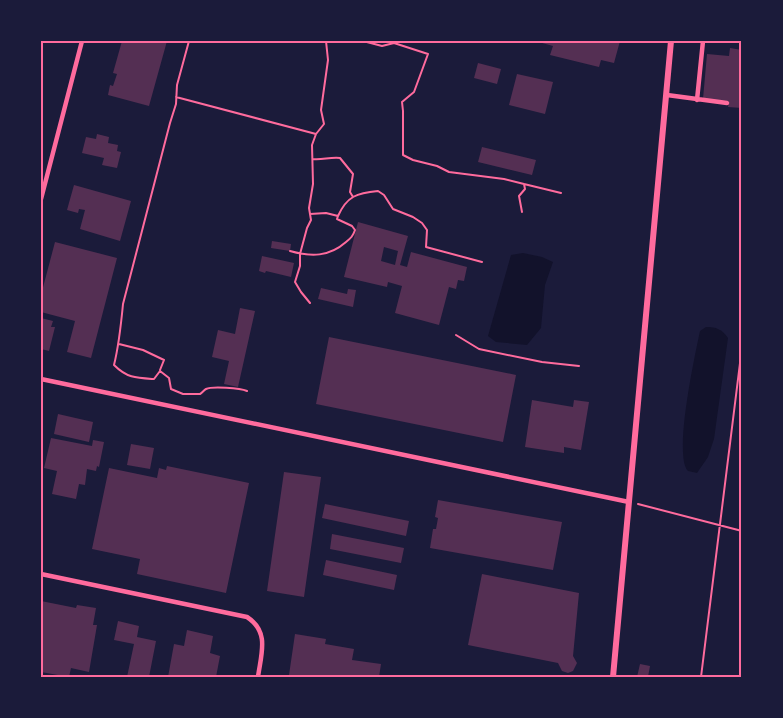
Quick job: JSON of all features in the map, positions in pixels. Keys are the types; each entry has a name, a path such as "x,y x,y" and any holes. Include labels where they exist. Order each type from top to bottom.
{"main road":[{"path":"613,677 671,41"}],"street":[{"path":"41,199 82,41"},
{"path":"697,100 703,41"},
{"path":"667,95 727,103"},
{"path":"41,379 629,502"},
{"path":"41,574 240,614 254,622 261,631 262,644 258,677"}],"path":[{"path":"119,344 143,350 164,360 160,371 154,379 138,379 123,372 114,365 119,344 123,304 176,104 177,85 189,41"},
{"path":"310,303 295,282 300,266 300,254 311,220 309,208 313,184 312,145 316,134 324,124 322,110 328,60 326,41"},
{"path":"363,41 382,46 394,43 428,54 414,92 402,102 404,111 403,155 449,172 504,179 561,193"},
{"path":"176,97 316,134"},
{"path":"312,159 330,156 340,158 354,174 350,192 353,197"},
{"path":"522,212 518,196 525,190 524,184"},
{"path":"338,216 346,202 353,197 358,194 378,191 384,195 393,209 422,223 427,230 426,247 482,262"},
{"path":"310,214 326,213 338,216"},
{"path":"290,251 316,256 336,250 353,236 355,230 352,226 337,219 338,216"},
{"path":"456,335 479,349 542,362 580,366"},
{"path":"701,677 742,347"},
{"path":"160,371 169,378 171,388 183,394 200,394 206,389 211,388 240,388 247,391"},
{"path":"629,502 742,531"}],"shaded area":[{"path":"523,253 542,257 553,262 545,285 541,328 527,345 496,342 488,336 511,255"},
{"path":"706,327 718,329 728,338 714,439 708,457 697,473 688,471 684,461 684,426 686,404 700,331"}],"building":[{"path":"122,41 167,41 149,106 108,95 110,85 113,86 117,74 113,73"},
{"path":"535,41 620,41 614,63 601,60 599,67 550,55 553,46"},
{"path":"730,48 742,50 742,108 728,107 729,101 703,99 707,54 729,56"},
{"path":"478,63 501,69 497,84 474,78"},
{"path":"517,74 553,82 545,114 509,105"},
{"path":"97,134 109,137 108,143 118,145 117,151 121,152 117,168 102,165 104,158 82,153 86,137 96,139"},
{"path":"482,147 536,160 532,175 478,162"},
{"path":"74,185 131,201 120,241 80,229 85,210 79,209 78,213 67,210"},
{"path":"358,222 408,236 400,265 407,267 411,252 467,267 464,281 458,280 456,289 449,287 439,325 395,313 402,286 388,282 387,287 344,277","holes":["384,247 398,251 395,265 381,261"]},
{"path":"272,241 291,244 290,251 271,248"},
{"path":"55,242 117,258 91,358 67,352 75,321 41,312 41,295"},
{"path":"262,256 294,263 291,277 259,271"},
{"path":"321,288 347,294 348,289 356,290 353,307 318,299"},
{"path":"240,308 255,311 238,387 224,384 229,361 212,357 218,330 235,334"},
{"path":"41,318 53,321 51,327 55,327 49,351 41,349"},
{"path":"329,337 516,375 503,442 316,404"},
{"path":"532,400 573,407 574,400 589,402 581,450 564,447 564,453 525,447"},
{"path":"58,414 93,422 89,442 54,434"},
{"path":"51,438 92,446 93,440 104,442 99,467 97,466 96,471 87,469 85,485 79,484 76,499 52,494 57,471 44,468"},
{"path":"131,444 154,448 150,469 127,465"},
{"path":"167,466 249,483 226,593 137,574 140,559 92,549 109,468 157,478 159,468 166,470"},
{"path":"284,472 321,477 304,597 267,591"},
{"path":"438,500 562,522 553,570 430,548 433,529 436,529 438,518 435,517"},
{"path":"325,504 409,521 406,536 322,518"},
{"path":"332,534 404,548 401,563 330,549"},
{"path":"326,560 397,575 394,590 323,575"},
{"path":"482,574 579,593 573,656 577,663 573,671 568,673 562,671 558,663 468,645"},
{"path":"41,601 76,608 77,605 96,608 93,625 97,625 89,672 71,668 69,677 41,672"},
{"path":"118,621 139,626 137,637 156,641 149,677 127,677 134,644 114,640"},
{"path":"187,630 213,636 210,653 220,656 216,677 168,677 174,644 184,646"},
{"path":"295,634 326,639 325,644 354,649 352,660 381,664 379,677 301,677 289,675"},
{"path":"640,664 650,666 648,677 637,677"}]}
